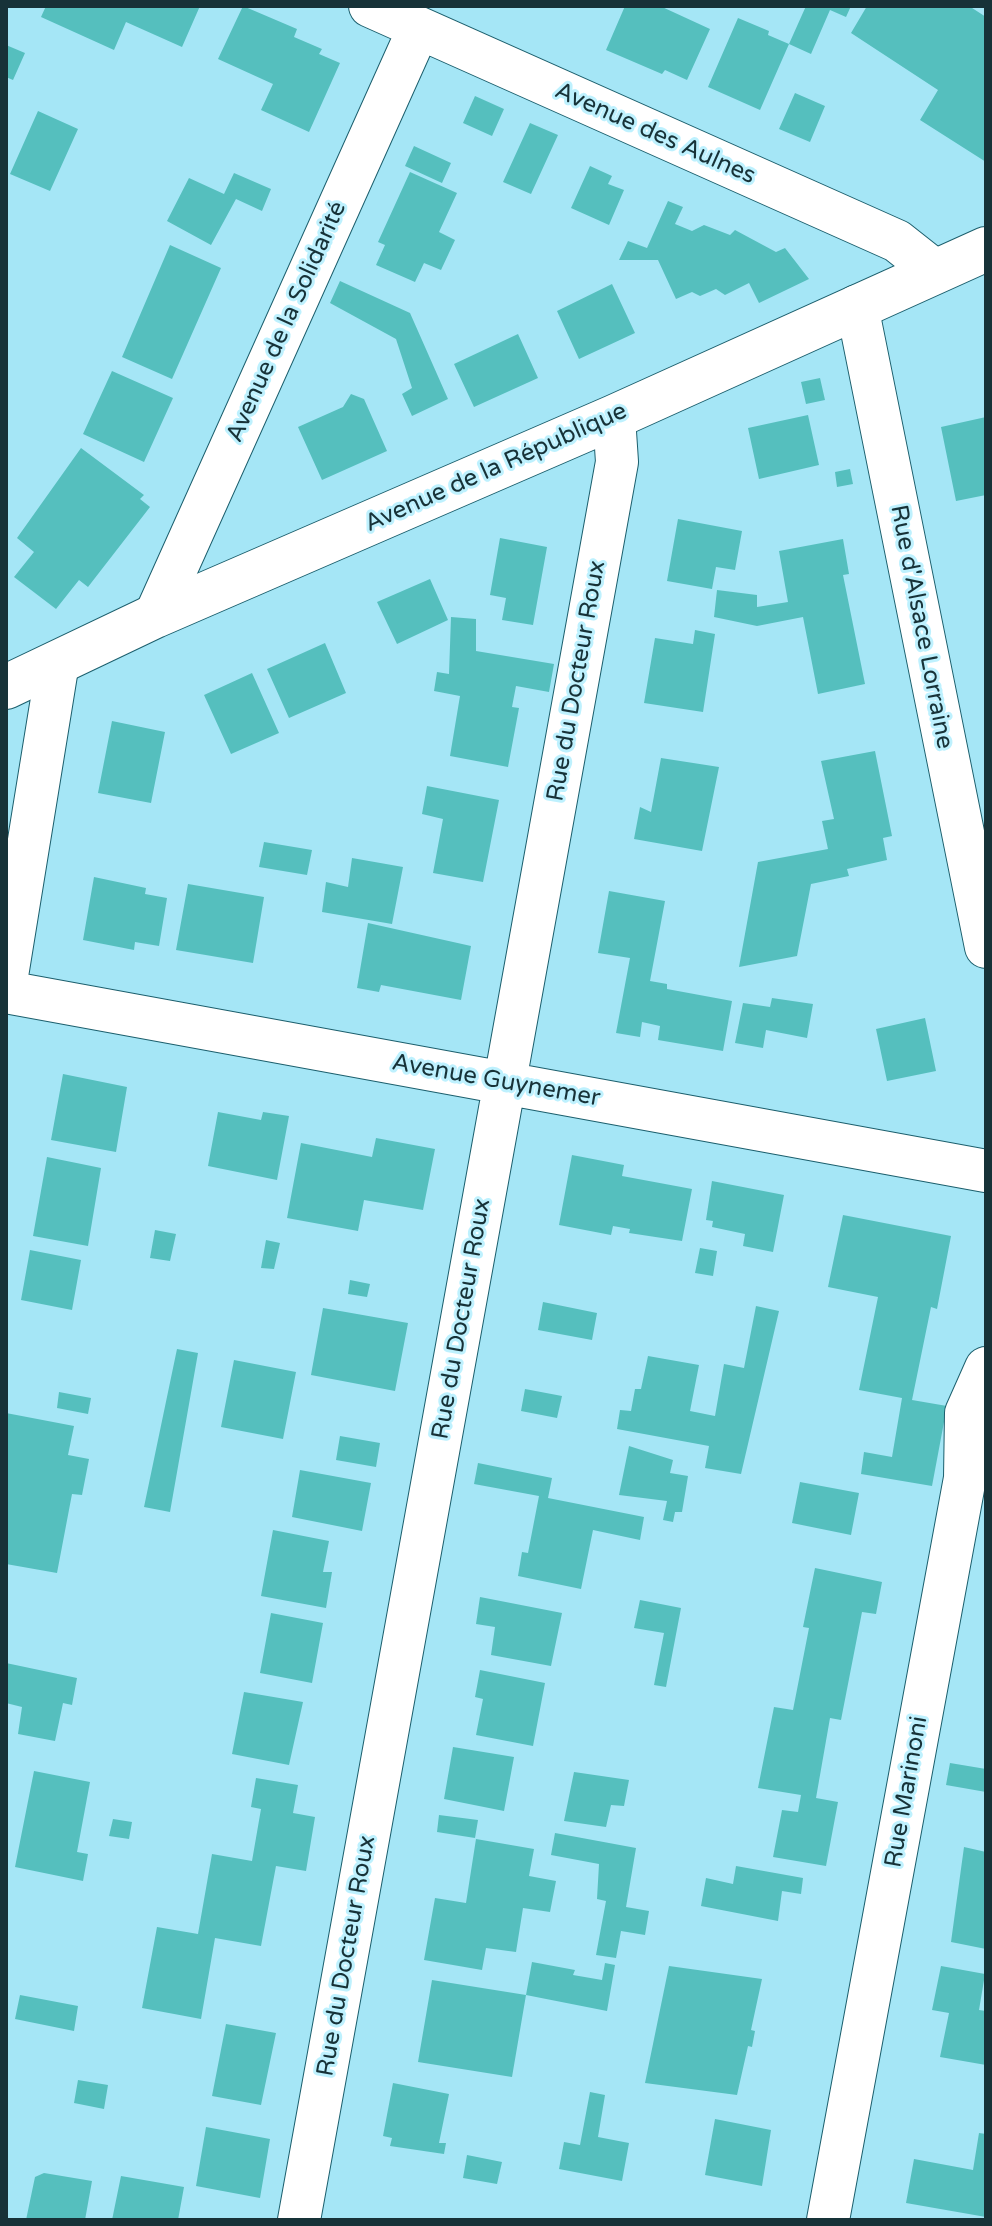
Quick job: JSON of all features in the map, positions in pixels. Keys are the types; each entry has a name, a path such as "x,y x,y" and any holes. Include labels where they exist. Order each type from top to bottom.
{"street":[{"name":"Avenue des Aulnes","path":"370,6 897,241 935,271"},
{"name":"Avenue de la Solidarité","path":"155,616 419,28"},
{"name":"Avenue de la République","path":"6,687 155,616 614,417 986,249"},
{"name":"Rue d'Alsace Lorraine","path":"857,306 986,947"},
{"name":"Rue du Docteur Roux","path":"299,2220 617,462 614,417"},
{"path":"6,982 58,662"},
{"name":"Avenue Guynemer","path":"6,992 986,1171"},
{"name":"Rue Marinoni","path":"828,2220 965,1478 966,1413 986,1368"}],"building":[{"path":"46,6 200,6 182,47 126,22 114,50 41,17"},
{"path":"243,6 297,29 294,37 322,49 319,54 340,63 309,132 261,110 273,84 218,59"},
{"path":"625,6 660,6 710,29 687,80 665,70 662,74 606,50"},
{"path":"806,6 851,6 846,17 830,10 811,54 789,44"},
{"path":"867,6 969,6 986,17 986,162 920,120 938,90 851,33"},
{"path":"738,18 769,31 768,35 789,44 760,110 708,87"},
{"path":"6,45 25,53 13,80 6,77"},
{"path":"795,93 825,106 810,142 779,129"},
{"path":"475,96 504,109 492,136 463,123"},
{"path":"38,111 78,129 50,191 10,174"},
{"path":"530,123 558,135 531,194 503,182"},
{"path":"414,146 451,163 442,183 405,166"},
{"path":"590,166 612,176 608,184 624,190 609,225 571,208"},
{"path":"410,172 457,193 439,232 455,240 441,270 424,263 415,282 376,265 385,245 378,242"},
{"path":"234,173 271,189 262,211 236,199 211,245 167,221 189,178 224,194"},
{"path":"668,201 683,207 675,224 692,231 704,225 730,235 735,230 776,252 785,248 809,279 759,303 749,283 725,295 716,289 700,296 692,292 676,299 658,260 619,260 628,241 647,248"},
{"path":"170,245 221,268 172,379 122,357"},
{"path":"340,281 410,313 448,399 412,416 402,394 412,388 396,339 330,303"},
{"path":"612,284 635,333 579,359 557,311"},
{"path":"518,334 538,378 474,407 454,364"},
{"path":"112,371 173,398 144,462 83,434"},
{"path":"820,378 825,400 806,404 801,382"},
{"path":"351,394 364,399 387,451 322,480 298,427 343,407"},
{"path":"808,415 819,465 759,479 748,428"},
{"path":"986,417 986,495 956,501 941,427"},
{"path":"81,448 144,495 140,499 150,507 88,587 79,580 56,609 14,577 34,552 17,538"},
{"path":"850,469 853,484 837,487 835,472"},
{"path":"678,519 742,531 735,570 716,567 712,589 667,581"},
{"path":"500,538 547,547 533,625 502,620 506,598 490,595"},
{"path":"843,539 849,574 843,575 865,684 818,694 803,617 757,626 714,617 717,590 757,595 757,607 788,602 779,551"},
{"path":"430,579 448,620 397,644 377,602"},
{"path":"451,617 476,619 476,651 554,664 549,692 516,686 512,707 519,708 508,767 450,756 460,696 434,691 437,672 449,674"},
{"path":"695,630 715,634 703,712 644,703 655,638 693,644"},
{"path":"325,643 346,693 289,718 267,669"},
{"path":"252,673 279,733 231,754 204,695"},
{"path":"112,721 165,732 151,803 98,793"},
{"path":"875,751 892,836 883,838 887,860 847,869 849,876 811,884 797,956 739,967 758,862 828,849 822,821 834,819 821,761"},
{"path":"661,758 719,767 702,851 634,839 640,807 651,812"},
{"path":"427,786 499,800 483,882 433,873 443,819 422,814"},
{"path":"264,842 312,850 307,875 259,867"},
{"path":"352,858 403,867 392,924 322,912 326,882 348,887"},
{"path":"94,877 146,888 145,894 167,898 159,946 135,942 134,950 83,940"},
{"path":"188,884 264,897 253,963 176,950"},
{"path":"609,891 665,901 650,981 667,984 667,989 732,1001 723,1051 658,1040 660,1026 642,1022 640,1037 616,1033 630,958 598,953"},
{"path":"368,923 471,946 461,1000 381,985 379,992 357,988"},
{"path":"772,998 813,1004 807,1038 766,1030 763,1048 735,1043 743,1003 770,1007"},
{"path":"925,1018 936,1071 887,1081 876,1029"},
{"path":"63,1074 127,1087 116,1152 51,1140"},
{"path":"218,1112 261,1120 263,1112 289,1116 277,1180 208,1166"},
{"path":"376,1138 435,1149 423,1210 364,1200 358,1231 287,1218 301,1143 372,1157"},
{"path":"572,1155 624,1165 622,1176 692,1189 682,1241 629,1233 630,1229 613,1226 611,1235 559,1225"},
{"path":"47,1157 101,1168 88,1246 33,1236"},
{"path":"712,1181 784,1195 773,1252 743,1246 745,1234 712,1227 713,1221 706,1220"},
{"path":"843,1215 951,1236 937,1309 931,1307 912,1400 947,1406 932,1486 861,1474 864,1452 892,1457 902,1398 859,1390 878,1297 828,1287"},
{"path":"155,1230 176,1234 170,1261 150,1258"},
{"path":"266,1240 280,1243 274,1269 261,1268"},
{"path":"700,1248 717,1251 713,1276 695,1273"},
{"path":"30,1250 81,1260 72,1310 21,1300"},
{"path":"350,1280 370,1284 367,1297 348,1294"},
{"path":"543,1302 597,1313 592,1340 538,1330"},
{"path":"756,1306 779,1311 741,1474 705,1468 709,1446 617,1429 620,1410 631,1411 635,1389 641,1389 648,1356 699,1365 690,1411 715,1416 724,1364 744,1368"},
{"path":"323,1308 408,1323 395,1391 311,1375"},
{"path":"177,1349 198,1353 170,1512 144,1507"},
{"path":"234,1360 296,1372 283,1439 221,1427"},
{"path":"525,1389 562,1396 557,1418 521,1411"},
{"path":"59,1392 91,1398 88,1414 57,1408"},
{"path":"6,1413 74,1426 68,1455 89,1459 82,1495 72,1494 57,1573 6,1564"},
{"path":"340,1436 380,1443 376,1467 336,1460"},
{"path":"629,1446 673,1460 670,1473 688,1476 682,1512 675,1512 673,1522 663,1520 667,1501 619,1495"},
{"path":"478,1463 552,1478 548,1498 644,1517 640,1540 593,1530 581,1589 518,1576 522,1552 528,1553 539,1496 474,1484"},
{"path":"300,1470 371,1483 362,1531 292,1517"},
{"path":"800,1482 859,1493 851,1535 792,1523"},
{"path":"273,1530 329,1541 323,1572 332,1572 326,1608 261,1596"},
{"path":"815,1568 882,1582 876,1614 862,1612 841,1720 830,1718 816,1798 838,1802 826,1866 773,1857 782,1810 798,1812 801,1795 758,1788 774,1707 793,1710 809,1628 803,1627"},
{"path":"480,1597 562,1613 551,1666 491,1655 495,1627 476,1624"},
{"path":"640,1600 681,1608 666,1687 654,1685 664,1633 634,1628"},
{"path":"271,1613 323,1623 312,1683 260,1673"},
{"path":"6,1663 77,1678 72,1705 63,1703 55,1741 18,1734 22,1707 6,1703"},
{"path":"480,1670 545,1683 533,1746 476,1735 483,1699 475,1697"},
{"path":"244,1692 303,1702 289,1765 232,1754"},
{"path":"453,1747 514,1757 504,1811 444,1799"},
{"path":"950,1763 986,1769 986,1792 946,1785"},
{"path":"34,1771 90,1782 77,1852 88,1854 83,1881 15,1867"},
{"path":"574,1772 629,1780 624,1806 611,1805 606,1827 564,1821"},
{"path":"256,1778 298,1785 293,1813 315,1817 306,1871 276,1866 261,1946 215,1938 201,2019 142,2008 157,1927 198,1934 212,1854 252,1861 261,1809 251,1807"},
{"path":"439,1815 478,1820 475,1838 437,1832"},
{"path":"113,1819 132,1822 129,1839 109,1836"},
{"path":"555,1833 636,1848 626,1907 649,1911 645,1935 621,1931 616,1958 596,1955 606,1901 597,1899 599,1864 551,1855"},
{"path":"476,1839 534,1849 529,1876 556,1881 550,1912 523,1908 516,1952 486,1948 482,1970 424,1960 435,1898 466,1903"},
{"path":"964,1847 986,1852 986,1949 951,1942"},
{"path":"736,1866 803,1878 801,1894 782,1891 778,1921 701,1906 706,1878 733,1884"},
{"path":"532,1962 575,1970 573,1975 602,1980 605,1963 615,1965 607,2011 526,1995"},
{"path":"669,1966 762,1979 751,2030 755,2031 752,2047 748,2046 737,2095 645,2083"},
{"path":"941,1966 985,1974 979,2010 986,2011 986,2065 940,2057 949,2013 932,2010"},
{"path":"432,1980 526,1995 512,2077 418,2062"},
{"path":"20,1995 78,2006 74,2031 15,2019"},
{"path":"226,2024 276,2033 261,2105 212,2096"},
{"path":"78,2080 108,2085 104,2109 74,2103"},
{"path":"393,2083 449,2094 439,2143 446,2143 444,2154 390,2146 392,2138 383,2136"},
{"path":"590,2092 605,2095 598,2137 629,2143 622,2181 559,2169 564,2142 580,2145"},
{"path":"715,2119 771,2130 762,2186 705,2175"},
{"path":"206,2127 270,2139 260,2198 196,2186"},
{"path":"979,2133 986,2134 986,2217 906,2203 914,2159 973,2170"},
{"path":"467,2155 502,2162 497,2184 463,2178"},
{"path":"44,2173 92,2181 85,2220 26,2220 35,2177"},
{"path":"121,2176 184,2187 178,2220 112,2220"}]}
